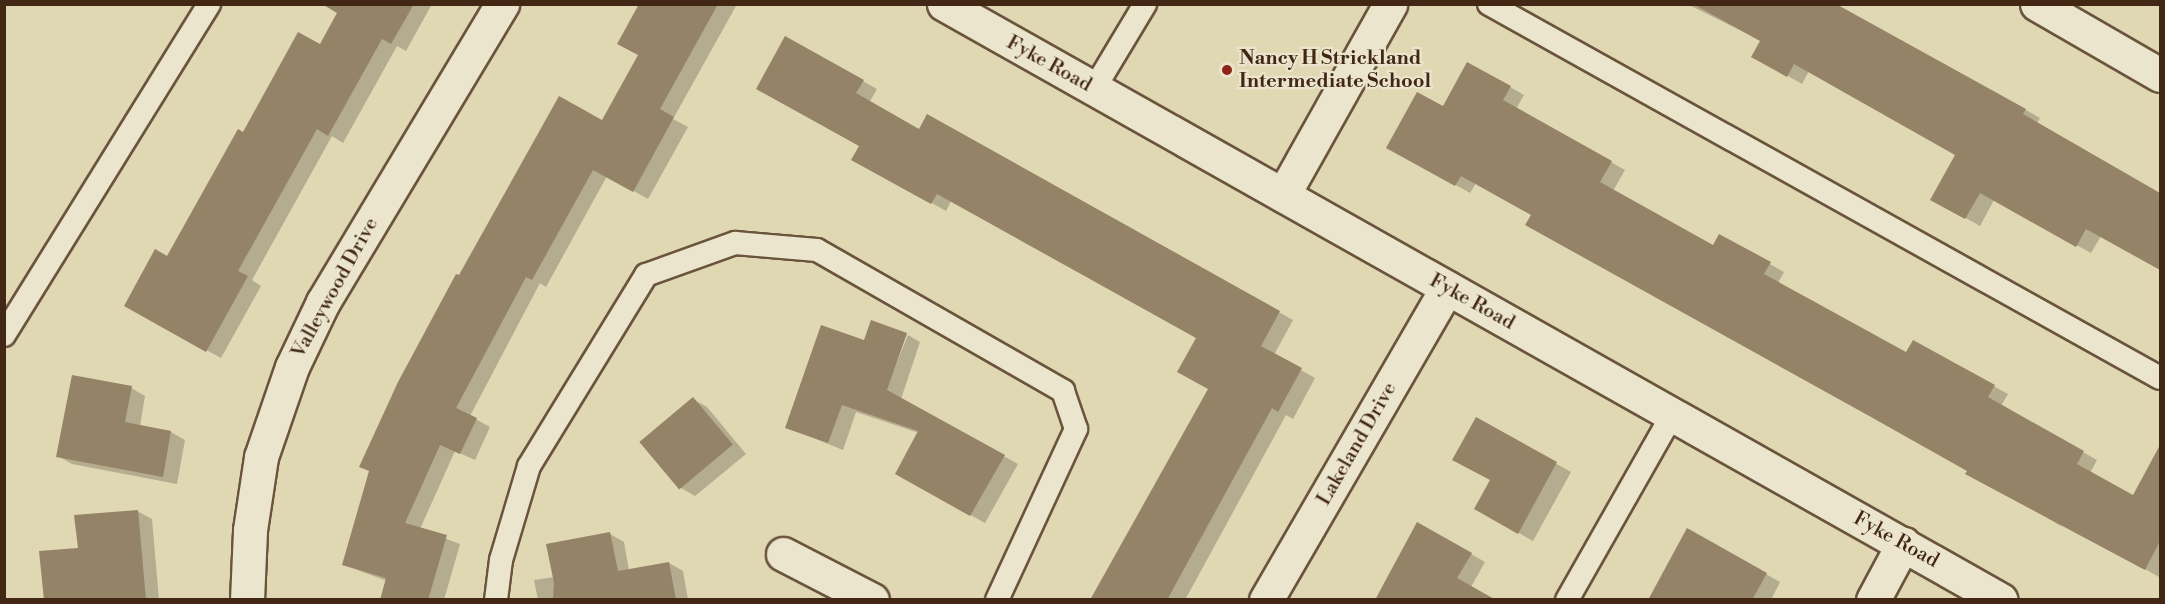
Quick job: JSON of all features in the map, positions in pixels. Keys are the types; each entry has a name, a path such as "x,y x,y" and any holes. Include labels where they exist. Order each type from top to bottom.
{"street":[{"name":"Valleywood Drive","path":"247,600 250,530 261,457 292,367 323,302 502,4"},
{"name":"Fyke Road","path":"944,4 2001,600"},
{"path":"1283,195 1390,4"},
{"path":"2037,4 2160,75"},
{"name":"Lakeland Drive","path":"1266,600 1447,288"},
{"path":"1873,600 1904,544"},
{"path":"783,554 872,600"}],"lane":[{"path":"4,335 209,4"},
{"path":"1094,89 1145,4"},
{"path":"1489,4 2160,378"},
{"path":"496,600 501,560 529,466 646,275 735,243 817,250 1063,391 1076,429 997,600"},
{"path":"1567,600 1672,415"}],"building":[{"path":"322,4 414,4 391,44 382,39 328,136 317,129 238,271 248,276 206,352 124,306 155,249 167,256 238,129 243,132 298,32 320,44 337,13"},
{"path":"639,4 718,4 660,109 674,117 633,192 593,170 532,280 526,277 456,408 477,418 460,454 440,445 405,523 447,535 428,600 380,600 386,578 342,565 369,471 359,467 398,382 456,274 459,275 559,96 602,120 638,55 617,44"},
{"path":"1693,4 1836,4 2026,109 2023,114 2160,193 2160,270 2086,229 2076,247 1980,193 1965,219 1930,200 1955,155 1794,64 1787,77 1751,57 1760,41"},
{"path":"785,36 864,80 856,93 919,129 927,114 1280,311 1261,346 1302,368 1278,412 1272,408 1167,600 1090,600 1208,389 1177,372 1196,338 937,194 931,204 851,160 859,146 756,89"},
{"path":"1467,62 1511,86 1503,100 1612,161 1600,182 1713,245 1719,234 1771,262 1764,274 1906,352 1913,340 1995,385 1988,397 2084,451 2077,464 2133,495 2160,445 2160,541 2145,570 1965,474 1967,471 1525,225 1531,215 1461,176 1455,186 1386,148 1417,92 1443,106"},
{"path":"871,320 907,333 887,390 1005,455 970,516 895,474 918,431 842,405 828,443 785,428 821,325 864,340"},
{"path":"72,375 132,386 125,422 171,431 163,477 56,457"},
{"path":"693,397 733,444 679,489 639,442"},
{"path":"1476,417 1557,462 1518,534 1474,509 1490,480 1452,460"},
{"path":"138,510 146,600 44,600 39,551 78,548 74,515"},
{"path":"1417,522 1472,553 1457,578 1496,600 1375,600"},
{"path":"1687,528 1767,573 1752,600 1648,600"},
{"path":"610,532 618,571 669,562 676,600 553,600 554,583 546,544"}],"place":[{"name":"Nancy H Strickland Intermediate School","path":"1227,70"}]}
